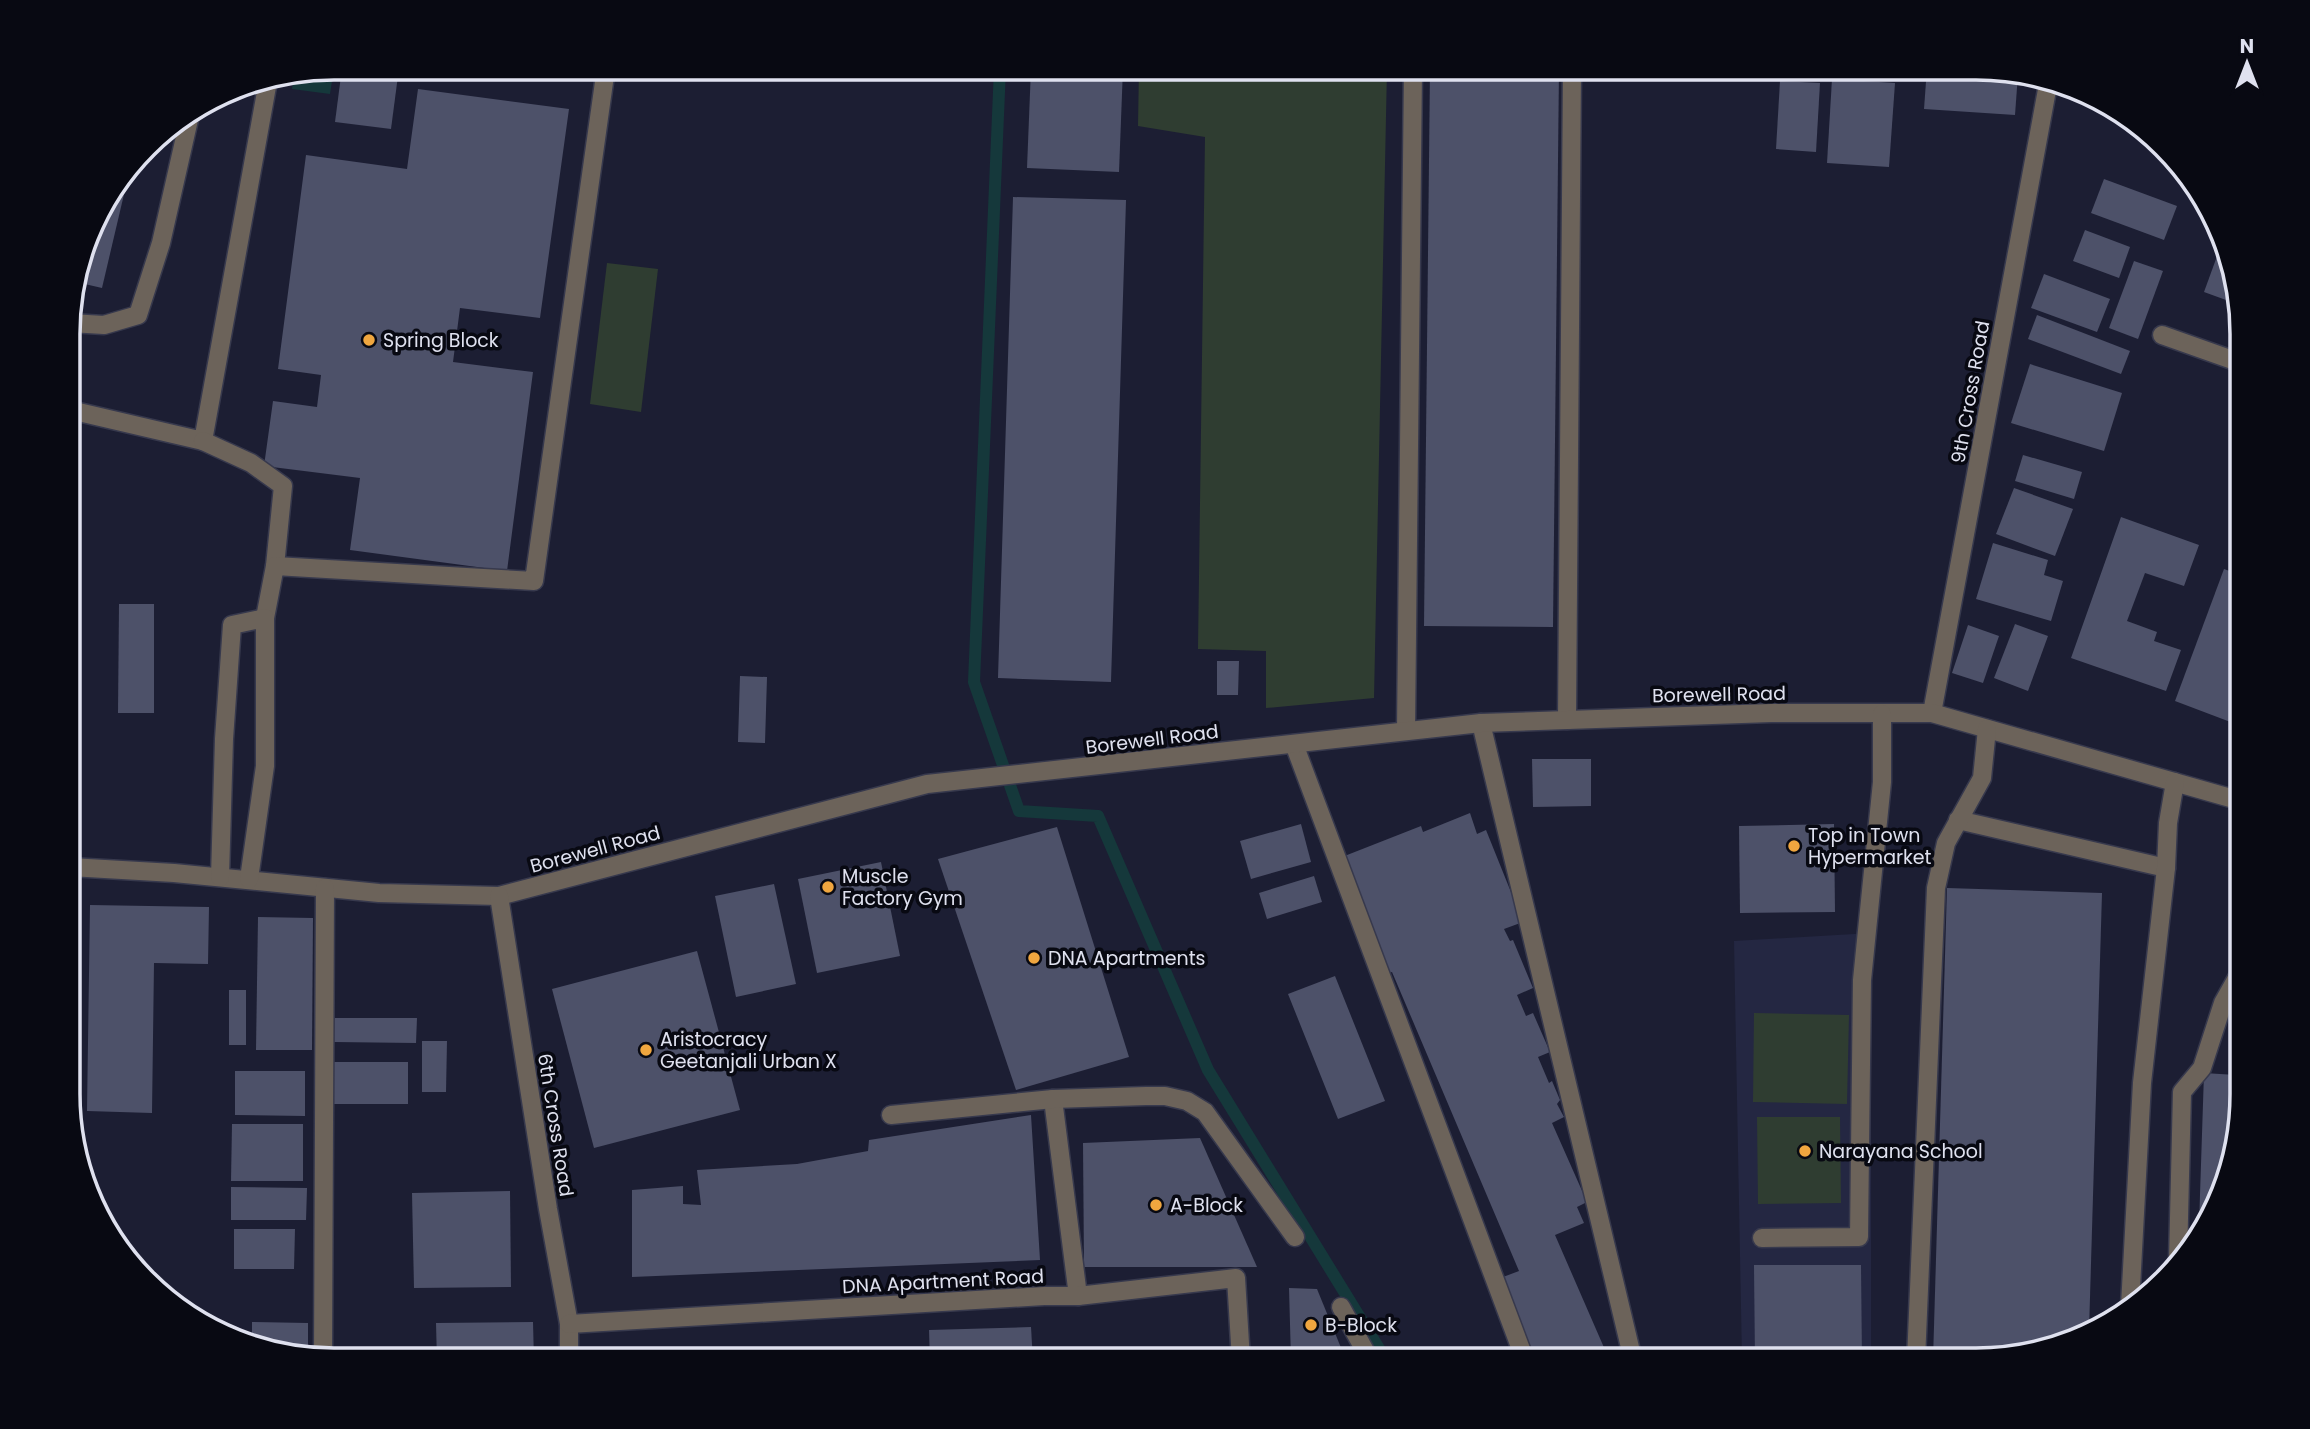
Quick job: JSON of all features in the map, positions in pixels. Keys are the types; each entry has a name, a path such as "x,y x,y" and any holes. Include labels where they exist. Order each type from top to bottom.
{"street":[{"path":"275,566 534,581 604,80"},
{"path":"1405,731 1413,80"},
{"path":"1567,719 1572,80"},
{"path":"203,441 266,90"},
{"name":"9th Cross Road","path":"1932,713 2047,91"},
{"path":"81,324 104,325 138,314 161,243 187,127"},
{"path":"2162,335 2230,359"},
{"path":"80,412 203,441 251,463 283,486 275,566 265,618 265,766 249,879"},
{"path":"220,877 223,766 232,625 265,618"},
{"name":"Borewell Road","path":"80,868 249,879 379,893 499,896 927,784 1481,723 1567,719 1770,713 1932,713 2230,798"},
{"path":"1762,1238 1859,1237 1862,980 1882,782 1882,714"},
{"path":"1481,723 1630,1348"},
{"path":"1917,1348 1936,888 1946,843 1982,778 1987,729"},
{"path":"1294,744 1520,1348"},
{"path":"2131,1296 2142,1083 2166,868 2168,823 2175,782"},
{"path":"1958,820 2166,868"},
{"path":"323,1348 325,888"},
{"name":"6th Cross Road","path":"499,896 548,1209 569,1324 569,1348"},
{"path":"2178,1247 2182,1092 2202,1068 2223,1003 2230,991"},
{"path":"891,1115 1053,1099 1165,1096 1187,1101 1205,1112 1295,1237"},
{"path":"1053,1099 1078,1296"},
{"name":"DNA Apartment Road","path":"569,1324 1078,1296 1236,1278 1240,1348"},
{"path":"1341,1307 1363,1348"}],"shaded area":[{"path":"332,80 330,94 292,89 293,84"},
{"path":"1139,80 1387,80 1374,698 1266,708 1266,651 1198,649 1205,137 1138,126"},
{"path":"607,263 658,269 641,412 590,404"},
{"name":"Narayana School","path":"1871,933 1871,1348 1742,1348 1734,941"},
{"path":"1754,1013 1849,1015 1847,1104 1753,1102"},
{"path":"1757,1117 1840,1117 1841,1203 1758,1204"}],"building":[{"path":"340,80 397,80 391,129 335,122"},
{"path":"1031,80 1123,80 1119,172 1027,168"},
{"path":"1430,80 1559,80 1553,627 1424,626"},
{"path":"1832,80 1895,83 1889,167 1827,163"},
{"path":"1926,80 1976,80 2017,84 2015,115 1924,109"},
{"path":"1780,81 1820,83 1816,152 1776,149"},
{"name":"Spring Block","path":"418,89 569,109 540,318 460,308 453,362 533,372 507,571 350,550 360,478 264,466 273,401 317,407 321,375 278,369 306,155 407,169"},
{"path":"2104,179 2177,206 2164,240 2091,213"},
{"path":"125,191 102,288 85,284 100,237"},
{"path":"1013,197 1126,200 1111,682 998,678"},
{"path":"2085,230 2130,247 2119,278 2073,261"},
{"path":"2217,256 2227,300 2204,292"},
{"path":"2134,261 2163,271 2138,339 2109,328"},
{"path":"2044,274 2110,299 2097,332 2031,308"},
{"path":"2037,315 2130,351 2121,374 2028,339"},
{"path":"2030,364 2122,393 2104,451 2011,423"},
{"path":"2023,455 2082,472 2074,499 2015,481"},
{"path":"2014,488 2073,509 2055,556 1996,534"},
{"path":"2121,517 2199,545 2184,586 2145,573 2127,621 2157,632 2154,641 2181,650 2166,691 2071,658"},
{"path":"1993,543 2048,560 2044,575 2063,581 2051,621 1976,599"},
{"path":"2224,569 2230,571 2230,722 2175,701"},
{"path":"119,604 154,604 154,713 118,713"},
{"path":"2015,624 2048,636 2028,691 1994,678"},
{"path":"1968,625 1999,636 1983,683 1952,673"},
{"path":"1217,661 1239,661 1238,695 1217,695"},
{"path":"740,676 767,677 765,743 738,742"},
{"path":"1532,759 1591,759 1591,806 1533,807"},
{"path":"1470,813 1477,834 1486,830 1523,922 1504,929 1510,941 1513,940 1533,988 1517,995 1526,1016 1533,1013 1550,1052 1538,1057 1549,1083 1552,1081 1560,1100 1557,1104 1564,1117 1552,1123 1587,1202 1577,1207 1584,1223 1555,1235 1604,1348 1531,1348 1503,1277 1519,1271 1392,972 1382,975 1342,857 1421,826 1423,832"},
{"path":"1301,824 1311,862 1251,879 1240,841"},
{"path":"1834,824 1835,912 1740,913 1739,826"},
{"name":"DNA Apartments","path":"1057,827 1129,1057 1016,1090 938,859"},
{"path":"881,862 900,956 817,973 798,879"},
{"path":"1314,876 1322,902 1267,919 1259,893"},
{"path":"774,884 796,984 736,997 715,896"},
{"path":"1947,888 2102,893 2089,1321 2057,1335 2025,1344 1992,1348 1933,1348"},
{"path":"90,905 209,907 208,964 154,963 152,1113 87,1111"},
{"path":"258,917 313,918 312,1050 256,1050"},
{"name":"Aristocracy Geetanjali Urban X","path":"697,951 740,1110 594,1148 552,989"},
{"path":"1335,976 1385,1101 1338,1119 1288,994"},
{"path":"229,990 246,990 246,1045 229,1045"},
{"path":"334,1018 417,1018 416,1043 334,1042"},
{"path":"422,1041 447,1041 446,1092 422,1092"},
{"path":"333,1062 408,1062 408,1104 333,1104"},
{"path":"235,1071 305,1071 305,1116 235,1115"},
{"path":"2204,1073 2230,1075 2230,1095 2221,1161 2199,1215"},
{"path":"1031,1115 1040,1260 632,1277 632,1190 683,1186 683,1204 701,1205 697,1170 797,1164 868,1151 869,1140"},
{"path":"232,1124 303,1124 303,1181 231,1181"},
{"name":"A-Block","path":"1200,1138 1257,1267 1084,1267 1083,1143"},
{"path":"231,1187 307,1188 306,1220 231,1220"},
{"path":"510,1191 511,1287 414,1288 412,1193"},
{"path":"234,1229 295,1229 294,1269 234,1269"},
{"path":"1754,1265 1861,1265 1862,1348 1755,1348"},
{"name":"B-Block","path":"1289,1288 1317,1289 1341,1348 1291,1348"},
{"path":"252,1322 308,1323 308,1347 285,1344 252,1335"},
{"path":"533,1322 534,1348 437,1348 436,1323"},
{"path":"1031,1327 1032,1348 930,1348 929,1330"}],"waterway":[{"path":"999,80 974,682 1019,811 1098,816 1208,1070 1379,1348"}],"place":[{"name":"Spring Block","path":"369,340"},
{"name":"Top in Town Hypermarket","path":"1794,846"},
{"name":"Muscle Factory Gym","path":"828,887"},
{"name":"DNA Apartments","path":"1034,958"},
{"name":"Aristocracy Geetanjali Urban X","path":"646,1050"},
{"name":"Narayana School","path":"1805,1151"},
{"name":"A-Block","path":"1156,1205"},
{"name":"B-Block","path":"1311,1325"}]}
